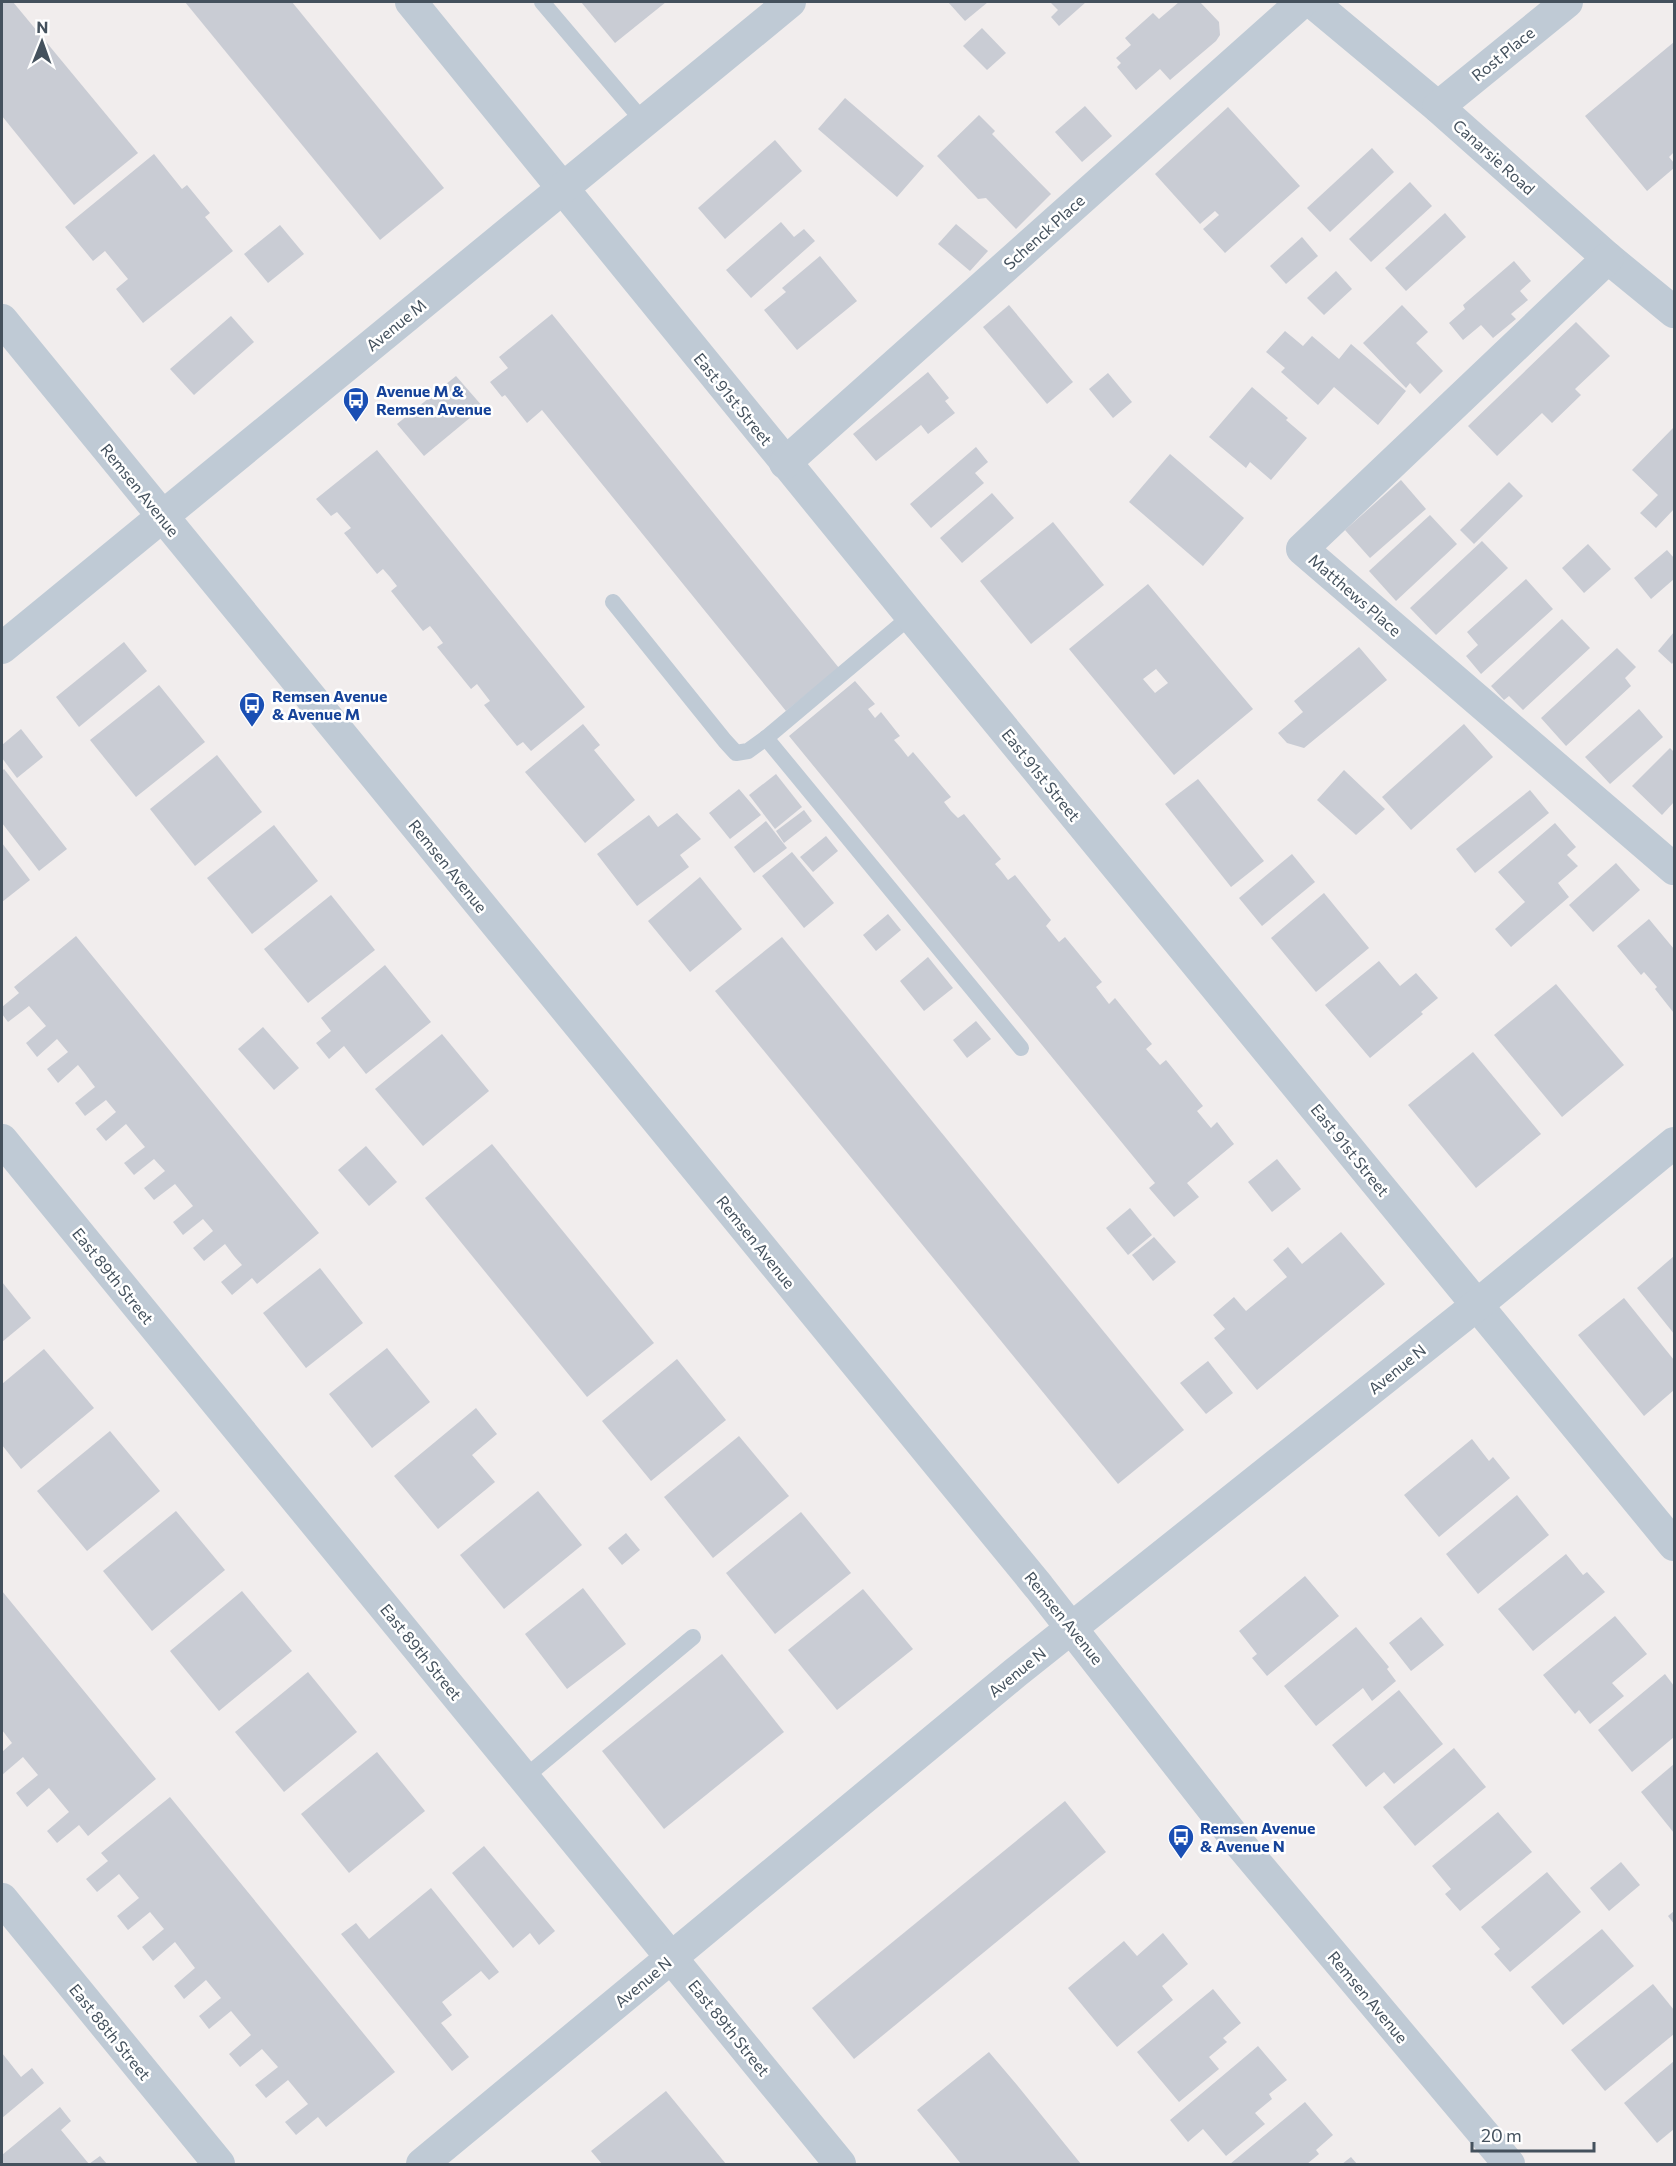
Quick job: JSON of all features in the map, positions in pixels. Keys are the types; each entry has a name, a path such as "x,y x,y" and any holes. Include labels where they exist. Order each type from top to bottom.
{"street":[{"name":"East 91st Street","path":"411,2 910,616 1674,1545"},
{"name":"Avenue M","path":"2,648 790,2"},
{"name":"Schenck Place","path":"785,463 1302,2"},
{"name":"Canarsie Road","path":"1312,2 1438,107 1608,258 1674,312"},
{"name":"Rost Place","path":"1438,107 1567,2"},
{"name":"Matthews Place","path":"1608,258 1302,549 1674,869"},
{"name":"Remsen Avenue","path":"2,320 1072,1628 1240,1844 1509,2164"},
{"name":"East 89th Street","path":"2,1140 840,2164"},
{"name":"Avenue N","path":"422,2164 1072,1628 1478,1305 1674,1143"},
{"name":"East 88th Street","path":"2,1899 219,2164"}],"lane":[{"path":"542,2 644,122"},
{"path":"613,602 736,753 748,751 765,738 910,616"},
{"path":"765,738 1021,1048"},
{"path":"524,1778 693,1637"}],"building":[{"path":"2,2 13,2 138,153 74,205 2,116"},
{"path":"185,2 292,2 444,188 380,240"},
{"path":"581,2 666,2 615,43"},
{"path":"948,2 988,2 965,21"},
{"path":"1050,2 1086,2 1059,26 1051,17 1058,10"},
{"path":"1179,2 1200,2 1219,22 1220,35 1170,80 1160,69 1136,90 1117,67 1121,63 1116,58 1131,45 1125,38 1153,13 1159,19"},
{"path":"982,28 1006,53 987,70 963,46"},
{"path":"1674,42 1674,152 1669,157 1674,163 1674,168 1647,191 1585,116"},
{"path":"845,98 924,166 897,197 818,129"},
{"path":"1085,106 1112,136 1082,162 1055,132"},
{"path":"1228,107 1300,186 1225,253 1203,229 1219,215 1215,211 1200,224 1155,174"},
{"path":"979,115 995,131 992,134 1051,194 1016,229 986,198 978,199 937,156"},
{"path":"775,140 802,171 725,239 698,208"},
{"path":"1372,148 1394,172 1330,232 1307,208"},
{"path":"154,154 182,189 187,185 210,213 205,217 233,251 143,323 116,289 128,279 105,251 93,261 65,227"},
{"path":"1410,182 1432,206 1371,262 1349,239"},
{"path":"1445,213 1466,237 1406,291 1385,268"},
{"path":"781,222 794,237 804,229 815,241 751,298 726,270"},
{"path":"956,224 988,251 970,271 938,244"},
{"path":"280,225 304,254 268,283 244,254"},
{"path":"1302,237 1318,256 1286,284 1270,266"},
{"path":"820,256 857,301 797,350 764,310 786,292 782,288"},
{"path":"1514,261 1531,281 1520,291 1528,300 1511,314 1516,319 1493,338 1481,325 1463,340 1449,323 1465,309 1463,305"},
{"path":"1336,271 1352,289 1324,315 1307,298"},
{"path":"1009,305 1073,382 1047,404 983,327"},
{"path":"1402,305 1428,332 1416,343 1443,371 1420,394 1410,383 1406,388 1363,343"},
{"path":"552,314 839,668 786,711 542,410 527,423 505,395 502,397 490,382 508,368 499,357"},
{"path":"231,316 254,342 194,395 170,369"},
{"path":"1576,322 1610,356 1575,389 1581,395 1552,423 1542,413 1497,456 1468,426"},
{"path":"1285,331 1303,346 1312,336 1339,359 1351,344 1406,391 1378,425 1334,387 1318,405 1281,372 1285,368 1266,352"},
{"path":"928,372 949,398 945,401 955,413 928,434 921,425 876,461 853,434"},
{"path":"1108,373 1132,402 1113,418 1089,389"},
{"path":"456,376 483,407 424,456 397,424"},
{"path":"1252,387 1307,438 1271,480 1250,462 1246,468 1209,437"},
{"path":"1674,427 1674,509 1656,528 1640,513 1658,495 1632,470"},
{"path":"976,447 988,462 975,473 984,483 931,528 910,504"},
{"path":"377,450 585,707 531,751 523,742 517,746 484,705 490,701 477,684 471,689 437,647 443,643 430,626 423,631 391,591 397,586 390,577 383,569 377,574 344,533 351,528 337,512 331,516 316,499"},
{"path":"1170,454 1244,518 1203,566 1129,502"},
{"path":"1401,480 1426,509 1370,558 1345,530"},
{"path":"1509,482 1523,496 1474,544 1460,530"},
{"path":"992,493 1014,518 962,563 940,538"},
{"path":"1430,515 1457,544 1396,601 1369,571"},
{"path":"1053,522 1104,585 1031,644 980,581"},
{"path":"1482,541 1508,568 1436,635 1410,608"},
{"path":"1588,544 1611,569 1584,593 1562,568"},
{"path":"1667,550 1674,558 1674,579 1651,599 1634,578"},
{"path":"1526,579 1553,609 1481,674 1466,656 1478,645 1467,632"},
{"path":"1148,584 1253,709 1174,775 1069,649","holes":["1156,669 1168,683 1155,693 1143,679"]},
{"path":"1562,619 1590,648 1523,710 1509,696 1504,700 1491,686"},
{"path":"1674,632 1674,661 1672,664 1658,651"},
{"path":"124,642 147,671 79,727 56,697"},
{"path":"1359,647 1387,680 1304,748 1287,743 1278,733 1303,712 1294,701"},
{"path":"1617,648 1636,667 1625,678 1631,686 1566,746 1541,718"},
{"path":"855,681 875,704 868,709 875,718 881,712 900,736 894,740 908,757 913,752 951,797 944,802 951,811 958,818 964,814 1001,859 995,864 1008,880 1015,875 1051,920 1046,926 1059,942 1065,937 1102,982 1096,987 1109,1004 1115,998 1152,1044 1146,1049 1160,1065 1166,1060 1203,1106 1197,1111 1211,1128 1217,1122 1234,1144 1187,1183 1199,1197 1174,1217 1149,1188 1155,1183 789,736"},
{"path":"159,685 205,742 136,797 90,740"},
{"path":"1639,709 1663,737 1610,784 1585,757"},
{"path":"583,724 600,745 594,750 635,800 585,843 525,772"},
{"path":"1464,724 1493,757 1411,830 1382,797"},
{"path":"21,729 43,757 17,778 2,758 2,745"},
{"path":"1670,748 1674,752 1674,802 1662,815 1632,786"},
{"path":"217,755 262,812 195,866 150,809"},
{"path":"4,769 67,849 39,871 2,823 2,771"},
{"path":"1344,770 1385,809 1356,835 1317,800"},
{"path":"776,774 802,807 775,829 749,795"},
{"path":"1198,779 1264,861 1231,887 1165,804"},
{"path":"739,789 761,815 730,839 709,813"},
{"path":"1530,790 1549,813 1475,873 1456,849"},
{"path":"804,810 812,821 784,843 776,831"},
{"path":"677,813 701,839 680,855 689,867 637,906 597,854 649,815 658,827"},
{"path":"766,821 787,848 754,873 734,847"},
{"path":"1555,823 1576,847 1567,855 1578,866 1558,883 1569,897 1511,947 1495,929 1525,902 1498,872"},
{"path":"274,825 318,881 252,934 207,878"},
{"path":"826,836 838,851 813,872 800,857"},
{"path":"2,843 30,880 2,902"},
{"path":"792,852 834,903 804,928 762,876"},
{"path":"1292,854 1315,882 1262,926 1239,898"},
{"path":"1616,863 1640,890 1593,932 1569,905"},
{"path":"700,877 742,929 690,972 648,921"},
{"path":"1324,893 1369,948 1316,992 1271,938"},
{"path":"331,895 375,950 308,1003 264,949"},
{"path":"888,914 901,930 876,951 863,935"},
{"path":"1649,919 1674,949 1674,1013 1655,989 1657,987 1644,972 1641,975 1617,946"},
{"path":"76,936 319,1233 257,1284 252,1278 232,1295 221,1282 242,1265 225,1244 204,1261 193,1248 213,1231 203,1219 183,1235 173,1222 193,1206 175,1184 154,1200 144,1188 165,1171 154,1159 134,1175 124,1163 145,1147 126,1124 106,1141 96,1129 116,1112 106,1100 85,1116 75,1103 95,1087 78,1065 58,1083 47,1069 68,1052 57,1039 37,1057 26,1043 46,1026 29,1006 8,1022 2,1014 2,1007 19,993 14,987"},
{"path":"782,937 1184,1430 1118,1484 715,991"},
{"path":"928,957 953,988 924,1011 900,981"},
{"path":"1379,961 1400,986 1416,973 1438,998 1421,1012 1423,1014 1370,1058 1325,1005"},
{"path":"385,965 431,1022 366,1074 344,1046 329,1059 316,1043 331,1031 321,1018"},
{"path":"1556,984 1624,1065 1562,1117 1494,1035"},
{"path":"976,1021 991,1039 967,1058 953,1040"},
{"path":"263,1027 299,1068 274,1090 238,1049"},
{"path":"442,1034 489,1091 423,1146 375,1089"},
{"path":"1473,1052 1541,1134 1476,1188 1408,1105"},
{"path":"492,1144 654,1343 587,1397 425,1198"},
{"path":"366,1146 397,1182 369,1206 338,1170"},
{"path":"1277,1159 1301,1189 1272,1212 1248,1182"},
{"path":"1130,1208 1152,1235 1128,1255 1106,1228"},
{"path":"1341,1232 1385,1284 1257,1390 1214,1338 1225,1329 1213,1315 1234,1297 1246,1311 1287,1277 1273,1260 1288,1247 1302,1264"},
{"path":"1154,1237 1176,1262 1153,1281 1132,1255"},
{"path":"1674,1256 1674,1334 1637,1288"},
{"path":"320,1268 363,1323 306,1368 263,1313"},
{"path":"2,1282 31,1318 2,1342"},
{"path":"1624,1298 1674,1360 1674,1390 1644,1416 1578,1335"},
{"path":"387,1348 430,1402 372,1448 329,1394"},
{"path":"44,1349 94,1408 21,1469 2,1445 2,1384"},
{"path":"677,1359 726,1420 651,1481 602,1421"},
{"path":"1208,1361 1233,1393 1206,1414 1180,1383"},
{"path":"476,1408 497,1434 472,1455 495,1482 438,1529 394,1476"},
{"path":"110,1431 160,1491 87,1551 37,1491"},
{"path":"739,1436 789,1496 713,1558 664,1497"},
{"path":"1472,1439 1489,1461 1493,1457 1510,1478 1439,1537 1404,1495"},
{"path":"538,1491 582,1545 504,1609 460,1555"},
{"path":"1517,1495 1549,1535 1478,1594 1446,1554"},
{"path":"176,1511 225,1570 152,1631 103,1571"},
{"path":"801,1512 851,1573 775,1634 726,1573"},
{"path":"626,1533 640,1550 622,1565 608,1548"},
{"path":"1566,1554 1583,1575 1587,1572 1605,1592 1533,1651 1498,1609"},
{"path":"1305,1576 1339,1616 1267,1676 1252,1658 1257,1654 1239,1631"},
{"path":"583,1588 626,1644 567,1689 525,1634"},
{"path":"863,1589 913,1649 837,1710 788,1650"},
{"path":"2,1591 156,1779 88,1836 79,1825 57,1843 47,1831 69,1812 49,1788 27,1807 16,1793 38,1775 23,1757 2,1775 2,1752 12,1743 2,1730"},
{"path":"242,1591 292,1651 219,1711 170,1651"},
{"path":"1615,1616 1647,1654 1612,1683 1624,1696 1590,1724 1579,1710 1575,1714 1543,1675"},
{"path":"1421,1617 1444,1645 1411,1671 1389,1643"},
{"path":"1356,1627 1389,1667 1387,1669 1396,1681 1372,1701 1363,1688 1316,1726 1284,1686"},
{"path":"722,1654 784,1732 664,1829 602,1751"},
{"path":"308,1672 357,1732 284,1792 235,1732"},
{"path":"1665,1674 1674,1686 1674,1737 1632,1772 1598,1730"},
{"path":"1399,1690 1443,1744 1394,1784 1384,1772 1366,1787 1332,1745"},
{"path":"1454,1748 1486,1787 1415,1846 1383,1807"},
{"path":"377,1752 425,1811 349,1873 301,1814"},
{"path":"1674,1764 1674,1833 1641,1792"},
{"path":"170,1797 395,2072 326,2127 318,2117 296,2135 285,2122 308,2104 288,2080 266,2098 255,2085 278,2067 262,2049 240,2067 229,2054 251,2035 231,2011 209,2029 199,2016 221,1998 206,1980 184,1999 174,1986 195,1968 175,1942 153,1961 142,1947 164,1929 150,1912 128,1930 117,1916 139,1898 119,1874 97,1892 86,1879 108,1861 101,1853"},
{"path":"1065,1801 1106,1852 854,2059 812,2008"},
{"path":"1498,1812 1532,1852 1460,1911 1445,1894 1451,1889 1432,1866"},
{"path":"484,1846 555,1931 539,1945 530,1933 513,1948 452,1873"},
{"path":"1621,1862 1640,1885 1609,1911 1590,1888"},
{"path":"1547,1872 1581,1912 1510,1972 1494,1954 1500,1949 1481,1927"},
{"path":"431,1888 499,1972 489,1980 481,1971 442,2002 452,2015 441,2023 469,2057 452,2071 341,1934 356,1923 369,1939"},
{"path":"1674,1911 1674,1924 1668,1916"},
{"path":"1602,1929 1634,1966 1563,2025 1531,1987"},
{"path":"1163,1933 1188,1964 1162,1986 1173,2000 1117,2047 1068,1988 1124,1941 1137,1956"},
{"path":"1653,1984 1674,2010 1674,2034 1605,2091 1571,2050"},
{"path":"1213,1989 1241,2023 1223,2038 1227,2042 1209,2057 1219,2069 1179,2102 1137,2052"},
{"path":"1258,2046 1287,2080 1269,2094 1272,2099 1255,2113 1265,2124 1226,2156 1203,2129 1188,2142 1170,2120"},
{"path":"989,2052 1081,2164 961,2164 917,2110"},
{"path":"2,2053 21,2077 32,2068 44,2083 2,2118"},
{"path":"1674,2061 1674,2129 1657,2143 1624,2103"},
{"path":"666,2091 726,2164 602,2164 591,2151"},
{"path":"1305,2102 1333,2135 1316,2150 1319,2154 1307,2164 1230,2164"},
{"path":"60,2107 71,2121 61,2130 89,2164 2,2164 2,2155"},
{"path":"100,2156 107,2164 89,2164"},
{"path":"1351,2157 1357,2164 1342,2164"}],"place":[{"name":"Avenue M & Remsen Avenue","path":"356,423"},
{"name":"Remsen Avenue & Avenue M","path":"252,728"},
{"name":"Remsen Avenue & Avenue N","path":"1181,1860"}]}
